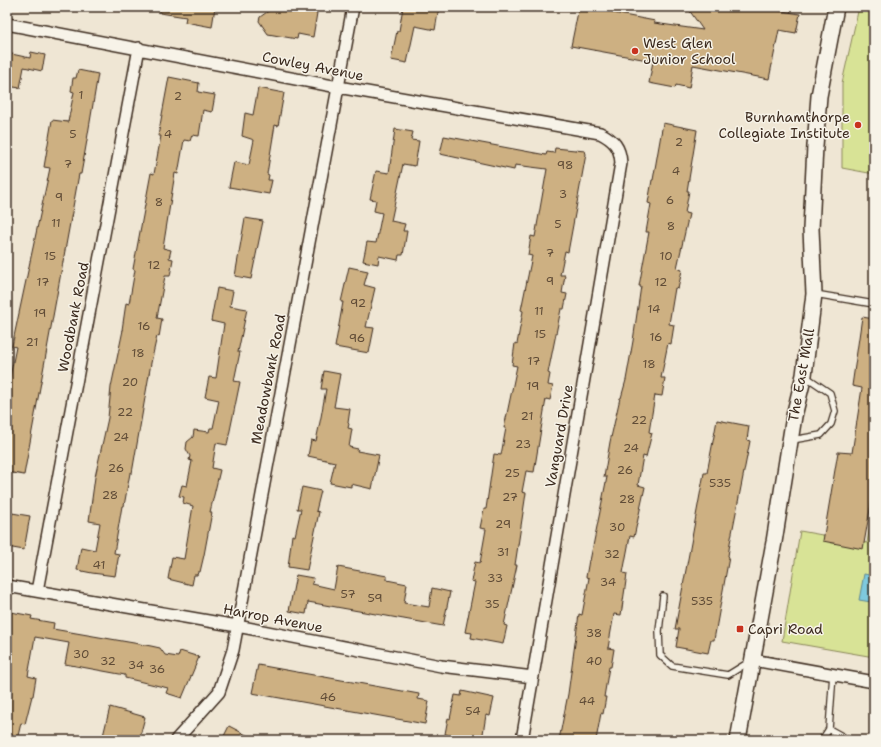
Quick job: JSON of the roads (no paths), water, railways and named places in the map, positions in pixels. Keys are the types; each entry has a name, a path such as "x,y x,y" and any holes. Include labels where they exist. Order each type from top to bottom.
{"main road":[{"name":"The East Mall","path":"738,740 774,542 789,440 804,375 814,294 812,229 815,146 819,96 836,7"}],"street":[{"name":"Meadowbank Road","path":"176,740 219,692 233,650 353,7"},
{"name":"Cowley Avenue","path":"7,24 338,87 600,133 612,140"},
{"name":"Woodbank Road","path":"37,591 139,48"},
{"name":"Vanguard Drive","path":"522,740 621,163 620,151 612,140"},
{"name":"Harrop Avenue","path":"7,586 237,626 441,666 534,677"},
{"path":"753,660 874,682"}],"lane":[{"path":"814,294 874,304"},
{"path":"789,440 821,435 831,424 835,411 830,393 804,375"},
{"path":"663,596 659,632 660,655 672,666 728,675 753,660"},
{"path":"822,740 829,729 833,674"},
{"path":"829,729 849,740"}],"water":[{"path":"864,574 874,576 871,602 859,600"}],"place":[{"name":"West Glen Junior School","path":"635,51"},
{"name":"Burnhamthorpe Collegiate Institute","path":"858,125"},
{"name":"Capri Road","path":"740,629"}]}
